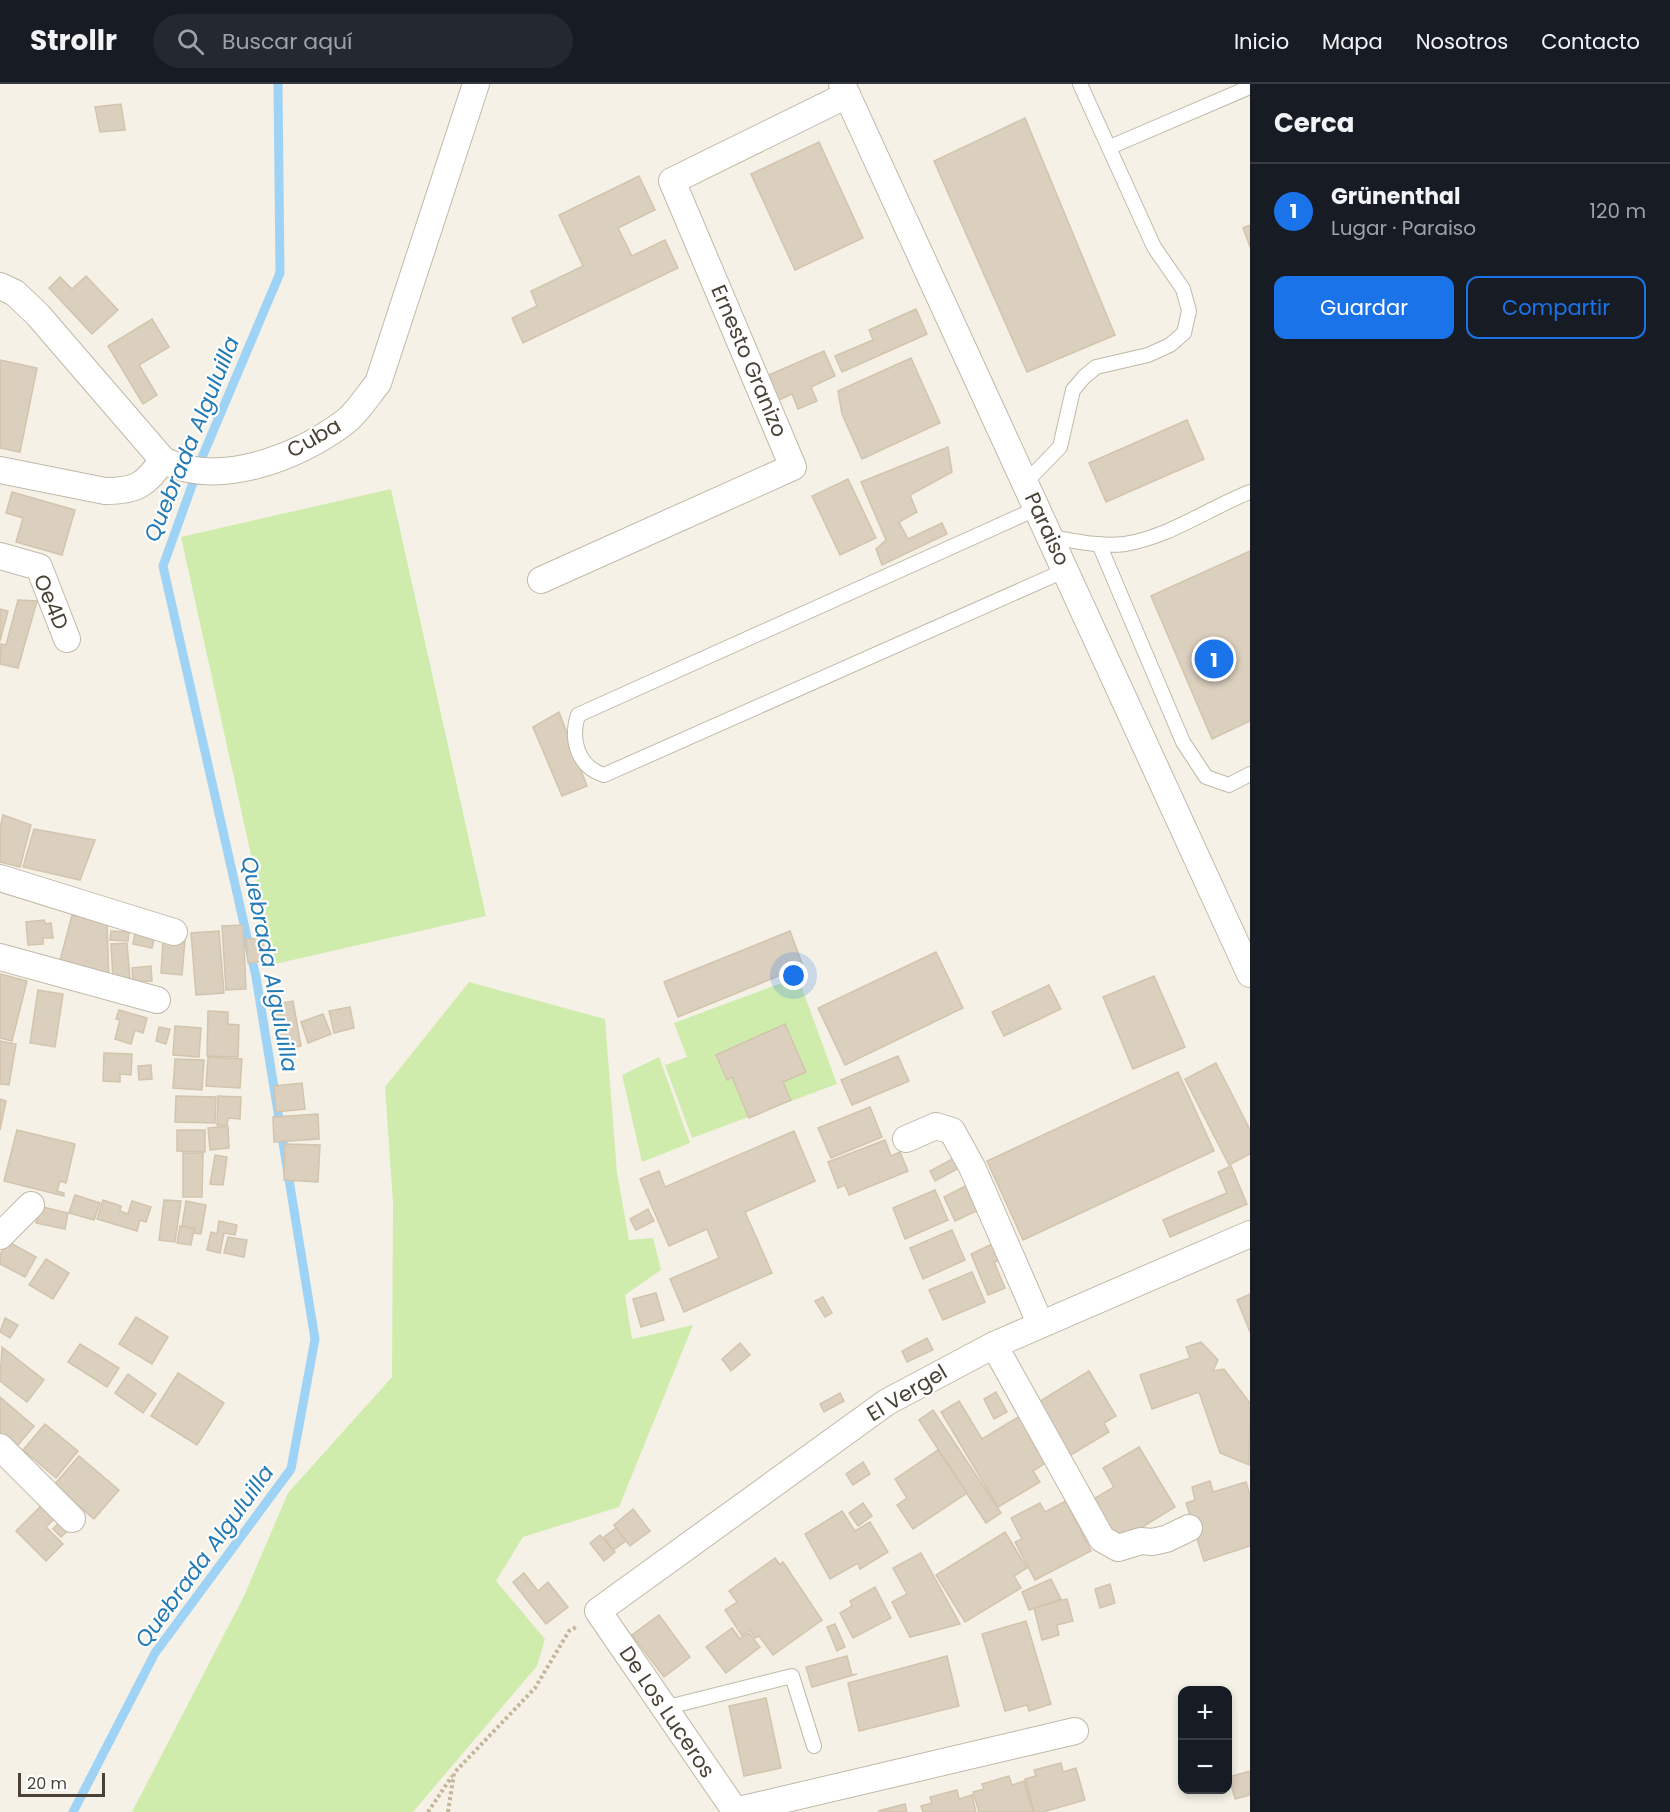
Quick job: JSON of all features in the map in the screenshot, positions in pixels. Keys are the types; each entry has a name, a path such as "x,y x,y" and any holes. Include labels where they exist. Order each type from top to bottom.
{"street":[{"name":"Cuba","path":"163,460 180,469 242,470 297,452 347,421 378,383 476,84"},
{"name":"Paraiso","path":"845,90 1052,537 1250,974"},
{"name":"Ernesto Granizo","path":"541,580 794,466 672,181 845,90"},
{"path":"0,286 15,293 38,315 163,460 148,481 120,491 105,491 0,470"},
{"name":"Oe4D","path":"0,556 39,567 67,639"},
{"path":"0,878 174,932"},
{"path":"0,957 157,1000"},
{"path":"906,1139 936,1126 952,1131 972,1167 1040,1323"},
{"path":"0,1236 31,1204"},
{"name":"El Vergel","path":"598,1611 887,1402 1040,1323 1250,1234"},
{"path":"994,1345 1102,1539 1118,1548 1141,1541 1152,1542 1166,1539 1189,1528"},
{"path":"0,1447 72,1519"},
{"name":"De Los Luceros","path":"598,1611 735,1811"},
{"path":"735,1811 1075,1731"}],"lane":[{"path":"1026,482 1060,447 1073,390 1084,377 1096,368 1148,355 1170,345 1184,333 1189,311 1183,289 1154,247 1080,84"},
{"path":"1110,147 1250,87"},
{"path":"1052,537 1099,544 1126,544 1164,531 1250,492"},
{"path":"1038,507 578,715 573,730 579,755 591,771 604,775 1066,570"},
{"path":"1099,544 1183,742 1206,777 1228,785 1250,774"},
{"path":"664,1708 792,1676 814,1746"}],"path":[{"path":"428,1812 454,1773 535,1688 570,1632 598,1611"},
{"path":"448,1812 454,1773"}],"green space":[{"path":"391,489 486,916 275,964 181,537"},
{"path":"798,977 837,1084 692,1138 665,1065 687,1057 674,1023"},
{"path":"469,982 605,1019 617,1173 629,1240 653,1238 661,1270 625,1295 632,1339 693,1325 619,1507 523,1537 496,1581 545,1639 537,1666 413,1812 132,1812 244,1596 288,1493 392,1377 393,1203 385,1087"},
{"path":"659,1057 690,1143 642,1162 622,1075"}],"building":[{"path":"121,104 125,130 100,132 95,107"},
{"path":"1025,118 1115,335 1027,372 934,161"},
{"path":"819,142 863,238 795,270 751,174"},
{"path":"639,176 655,210 618,228 632,256 665,240 678,268 523,343 512,318 537,306 531,291 583,266 559,215"},
{"path":"1250,225 1250,247 1243,228"},
{"path":"86,276 118,310 92,334 49,288 60,277 72,289"},
{"path":"916,309 927,334 842,372 835,356 873,340 869,330"},
{"path":"152,319 169,347 139,365 157,395 143,404 108,346"},
{"path":"824,351 835,376 811,387 817,401 798,409 792,394 779,400 769,375"},
{"path":"911,358 940,423 862,459 842,414 838,391"},
{"path":"0,360 37,368 20,452 0,448"},
{"path":"1187,420 1204,459 1106,502 1089,463"},
{"path":"948,447 952,472 910,495 917,512 899,522 908,539 942,523 947,534 882,565 876,549 886,540 861,482"},
{"path":"848,479 876,538 840,555 812,496"},
{"path":"12,492 75,510 62,555 16,542 23,518 6,513"},
{"path":"1250,551 1250,721 1212,739 1151,596"},
{"path":"18,600 37,601 18,668 0,664 1,644 6,645"},
{"path":"0,609 8,611 0,641"},
{"path":"559,712 587,786 562,796 533,727"},
{"path":"3,815 31,825 20,867 0,862 0,828"},
{"path":"34,829 95,840 80,880 23,867"},
{"path":"72,915 107,922 109,982 58,968"},
{"path":"44,920 46,924 51,923 53,938 43,938 43,944 28,945 26,922"},
{"path":"243,925 246,989 226,990 222,926"},
{"path":"136,928 156,932 152,948 133,944"},
{"path":"111,931 129,932 128,941 110,940"},
{"path":"219,931 224,993 196,995 191,933"},
{"path":"790,931 803,966 678,1017 664,982"},
{"path":"263,938 265,961 248,963 246,939"},
{"path":"163,940 185,940 182,975 161,973"},
{"path":"127,943 130,979 113,980 111,944"},
{"path":"936,952 963,1008 845,1065 818,1008"},
{"path":"151,966 152,981 133,982 132,968"},
{"path":"0,974 27,981 12,1041 0,1038"},
{"path":"1154,976 1185,1047 1133,1069 1103,997"},
{"path":"1049,985 1061,1009 1004,1036 992,1012"},
{"path":"38,990 63,994 55,1047 30,1043"},
{"path":"293,1001 301,1046 279,1051 270,1005"},
{"path":"350,1007 354,1028 334,1033 329,1011"},
{"path":"119,1010 147,1018 143,1033 135,1030 131,1044 115,1039 120,1020 116,1019"},
{"path":"208,1011 228,1012 228,1024 239,1025 238,1057 207,1056"},
{"path":"323,1014 331,1034 308,1043 301,1022"},
{"path":"785,1024 806,1072 783,1082 791,1100 749,1118 732,1077 727,1080 716,1055"},
{"path":"175,1026 201,1028 199,1057 173,1055"},
{"path":"159,1027 170,1029 166,1044 156,1041"},
{"path":"0,1041 16,1044 9,1085 0,1084"},
{"path":"104,1053 132,1054 131,1075 120,1074 120,1082 103,1081"},
{"path":"898,1056 909,1081 852,1105 841,1080"},
{"path":"208,1057 242,1059 240,1088 206,1086"},
{"path":"175,1059 204,1060 202,1090 173,1088"},
{"path":"1216,1063 1250,1130 1250,1154 1229,1165 1185,1079"},
{"path":"151,1065 152,1079 139,1080 138,1066"},
{"path":"1178,1072 1214,1151 1023,1240 987,1161"},
{"path":"302,1083 305,1109 276,1112 274,1086"},
{"path":"176,1096 216,1097 215,1123 175,1122"},
{"path":"218,1096 241,1097 240,1119 228,1118 227,1125 217,1125"},
{"path":"0,1099 6,1101 0,1130"},
{"path":"870,1107 882,1137 831,1158 818,1128"},
{"path":"318,1114 319,1139 274,1142 273,1117"},
{"path":"228,1126 229,1148 210,1150 208,1128"},
{"path":"17,1130 75,1144 66,1183 60,1181 57,1191 64,1193 64,1196 4,1181"},
{"path":"177,1130 205,1130 205,1152 177,1151"},
{"path":"794,1131 815,1181 745,1212 772,1273 684,1312 670,1279 719,1258 707,1229 669,1246 640,1179 659,1171 665,1187"},
{"path":"885,1140 891,1156 900,1152 908,1171 849,1195 845,1185 838,1188 828,1162"},
{"path":"285,1144 320,1145 318,1182 284,1180"},
{"path":"183,1153 203,1153 202,1197 183,1197"},
{"path":"215,1155 227,1157 223,1185 210,1184"},
{"path":"956,1157 961,1167 935,1181 930,1171"},
{"path":"1231,1166 1247,1204 1170,1237 1163,1220 1227,1193 1218,1172"},
{"path":"969,1184 981,1209 955,1221 944,1197"},
{"path":"935,1190 948,1220 905,1239 893,1208"},
{"path":"75,1195 100,1203 94,1220 69,1213"},
{"path":"103,1200 121,1206 120,1211 128,1214 132,1201 151,1207 146,1222 140,1220 137,1231 97,1219"},
{"path":"164,1200 181,1201 175,1242 159,1240"},
{"path":"186,1201 206,1205 201,1234 194,1233 195,1228 182,1226"},
{"path":"39,1206 68,1213 65,1229 36,1223"},
{"path":"648,1209 654,1221 636,1230 630,1219"},
{"path":"219,1221 237,1225 235,1235 224,1233 220,1253 207,1250 211,1232 217,1234"},
{"path":"180,1226 194,1229 191,1245 177,1243"},
{"path":"952,1230 965,1260 923,1279 910,1248"},
{"path":"228,1237 247,1240 244,1257 224,1253"},
{"path":"7,1241 36,1257 25,1277 0,1264 0,1255"},
{"path":"994,1243 1001,1260 994,1262 1005,1288 988,1295 971,1254"},
{"path":"46,1259 69,1273 53,1299 29,1285"},
{"path":"972,1272 985,1302 943,1320 929,1290"},
{"path":"656,1293 664,1320 641,1327 633,1299"},
{"path":"1250,1294 1250,1332 1237,1300"},
{"path":"823,1297 832,1313 825,1317 815,1301"},
{"path":"136,1317 168,1337 152,1364 119,1344"},
{"path":"5,1318 18,1325 10,1338 0,1332"},
{"path":"927,1338 933,1350 907,1362 902,1351"},
{"path":"1201,1342 1218,1360 1213,1371 1224,1369 1250,1403 1249,1465 1220,1453 1199,1392 1152,1409 1140,1375 1190,1358 1186,1347"},
{"path":"740,1343 750,1355 731,1371 722,1359"},
{"path":"80,1344 119,1368 107,1387 68,1362"},
{"path":"2,1347 44,1380 27,1402 0,1381"},
{"path":"1089,1371 1116,1416 1104,1423 1109,1432 1069,1456 1029,1408"},
{"path":"178,1373 224,1403 197,1445 151,1416"},
{"path":"128,1374 156,1394 143,1413 115,1393"},
{"path":"996,1392 1007,1412 994,1419 984,1399"},
{"path":"840,1393 844,1401 824,1412 820,1404"},
{"path":"0,1397 34,1426 12,1452 0,1441"},
{"path":"959,1401 982,1439 1020,1416 1047,1462 1033,1471 1040,1482 998,1507 941,1412"},
{"path":"933,1410 1001,1513 986,1523 919,1420"},
{"path":"45,1424 78,1451 56,1478 23,1450"},
{"path":"1139,1447 1175,1507 1118,1542 1092,1500 1114,1487 1103,1468"},
{"path":"938,1450 967,1493 913,1529 897,1505 907,1498 895,1479"},
{"path":"79,1456 119,1490 94,1519 54,1485"},
{"path":"863,1462 870,1474 853,1485 846,1474"},
{"path":"1210,1481 1213,1492 1246,1482 1250,1495 1250,1546 1204,1561 1186,1503 1195,1500 1192,1487"},
{"path":"48,1499 61,1512 46,1527 63,1544 46,1561 16,1531"},
{"path":"1066,1501 1091,1551 1035,1580 1015,1542 1022,1539 1011,1518 1040,1503 1045,1512"},
{"path":"863,1503 872,1516 858,1526 849,1513"},
{"path":"633,1509 650,1531 630,1546 614,1525"},
{"path":"842,1511 855,1531 870,1522 888,1552 860,1569 858,1563 830,1579 805,1534"},
{"path":"65,1516 74,1525 61,1537 53,1529"},
{"path":"616,1528 626,1541 613,1550 604,1537"},
{"path":"1005,1532 1027,1568 1014,1576 1021,1588 965,1622 936,1575"},
{"path":"600,1535 615,1552 604,1561 590,1543"},
{"path":"921,1553 960,1624 910,1637 892,1602 907,1594 893,1568"},
{"path":"775,1558 780,1565 783,1562 822,1620 773,1655 759,1636 755,1638 750,1630 742,1636 725,1610 737,1602 729,1591"},
{"path":"524,1573 538,1591 548,1582 568,1607 546,1624 513,1582"},
{"path":"1051,1579 1061,1599 1029,1610 1022,1592"},
{"path":"1110,1584 1115,1603 1100,1608 1095,1589"},
{"path":"875,1587 891,1618 853,1638 840,1613 852,1606 850,1601"},
{"path":"1067,1599 1073,1621 1057,1625 1059,1635 1042,1640 1034,1608"},
{"path":"659,1615 690,1657 664,1677 632,1635"},
{"path":"1026,1621 1051,1704 1029,1711 1027,1705 1005,1711 982,1634"},
{"path":"835,1624 845,1647 837,1651 827,1627"},
{"path":"732,1628 740,1639 749,1633 760,1647 726,1673 706,1647"},
{"path":"847,1656 852,1675 857,1674 812,1687 806,1667"},
{"path":"947,1656 959,1706 859,1731 848,1683"},
{"path":"766,1698 781,1768 744,1776 729,1706"},
{"path":"1061,1763 1063,1772 1076,1768 1085,1800 1043,1812 1034,1812 1025,1779 1036,1776 1034,1770"},
{"path":"1250,1771 1250,1795 1235,1799 1232,1776"},
{"path":"1009,1776 1012,1785 1024,1781 1033,1812 979,1812 973,1792 984,1789 982,1784"},
{"path":"957,1790 959,1799 972,1795 976,1812 923,1812 921,1806 932,1803 930,1797"},
{"path":"905,1804 907,1812 878,1811"}],"waterway":[{"name":"Quebrada Alguluilla","path":"73,1812 155,1653 291,1469 315,1339 256,977 163,566 203,455 280,273 278,84"}],"place":[{"name":"Grünenthal","path":"1214,659"}]}
